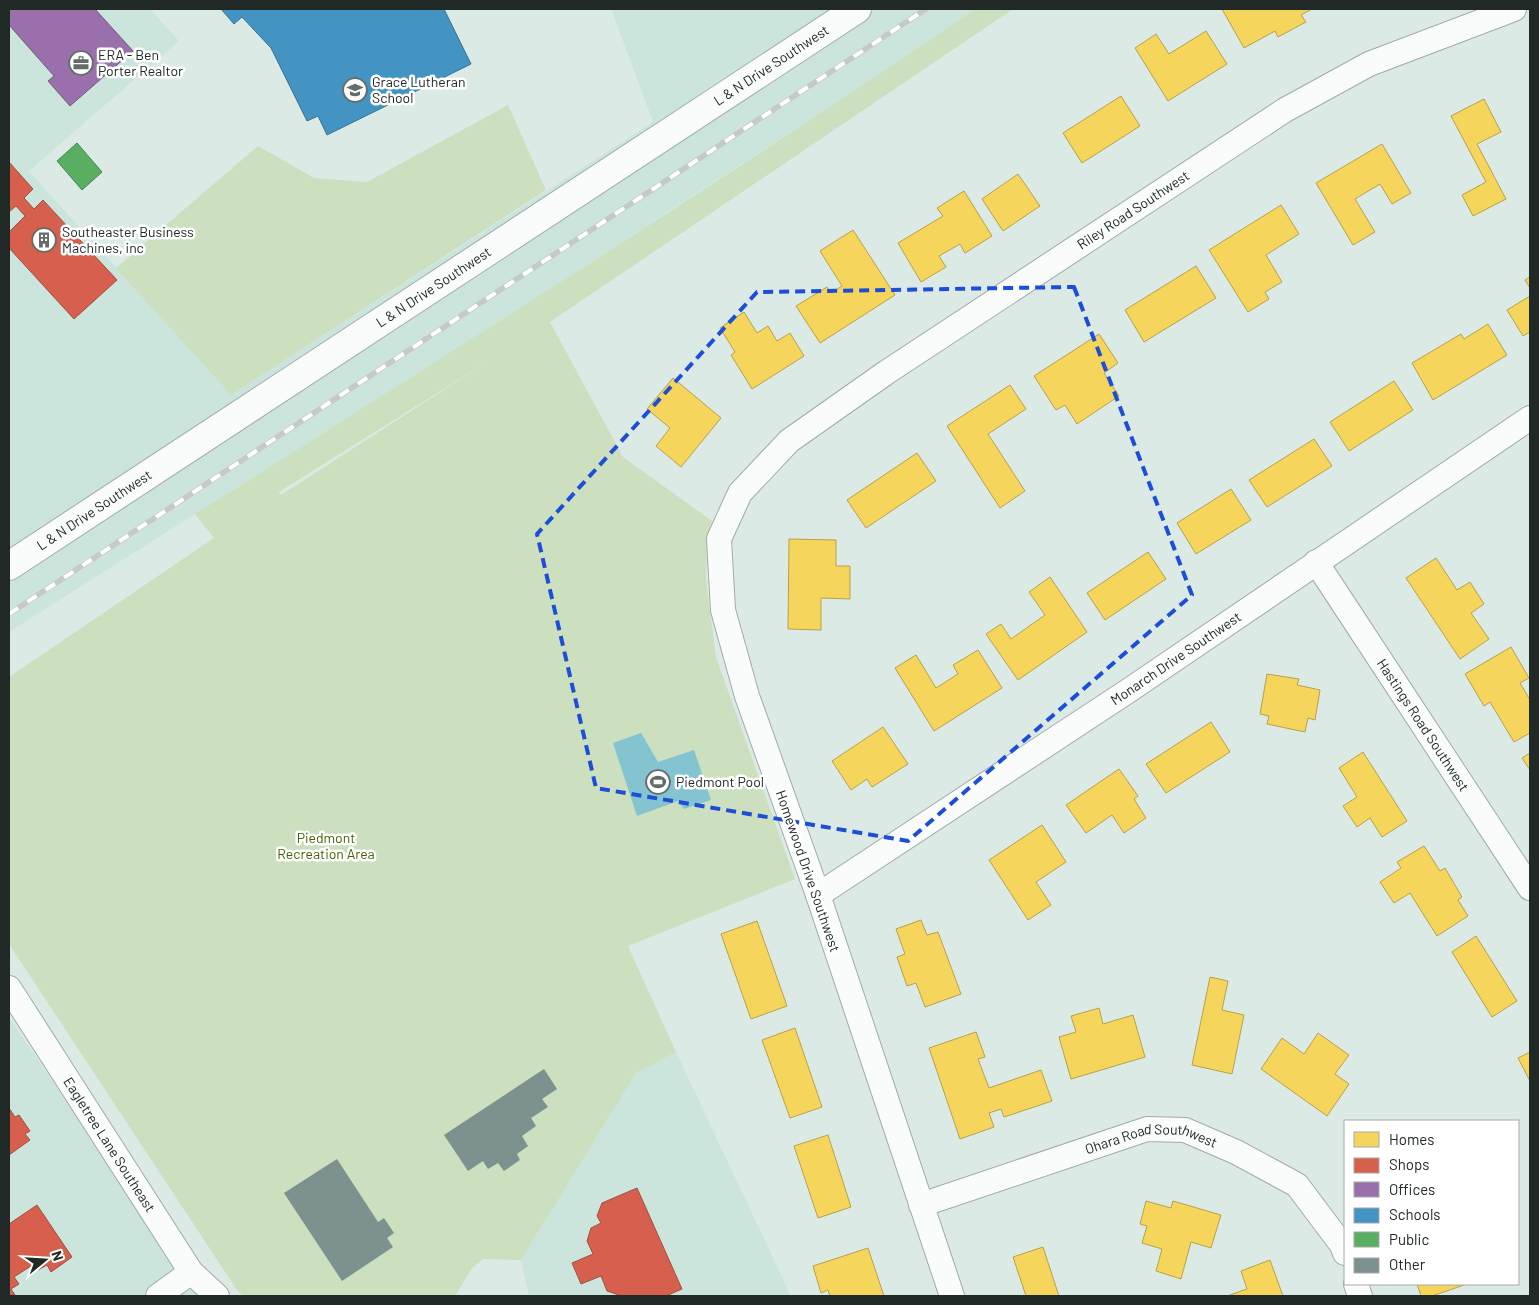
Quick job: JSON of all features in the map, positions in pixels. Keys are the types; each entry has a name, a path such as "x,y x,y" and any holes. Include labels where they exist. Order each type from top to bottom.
{"street":[{"name":"L & N Drive Southwest","path":"9,566 857,9"},
{"name":"Riley Road Southwest","path":"776,454 789,441 887,372 1285,110 1369,64 1514,9"},
{"name":"Monarch Drive Southwest","path":"818,895 1128,691 1530,418"},
{"name":"Homewood Drive Southwest","path":"776,454 740,493 719,539 723,610 747,696 818,895 952,1296"},
{"name":"Hastings Road Southwest","path":"1316,562 1530,888"},
{"name":"Eagletree Lane Southeast","path":"9,988 191,1272 217,1296"},
{"name":"Ohara Road Southwest","path":"921,1205 1147,1129 1185,1130 1236,1152 1297,1185 1344,1250"},
{"path":"158,1296 191,1272"}],"highlighted area":[{"path":"1074,287 1192,595 908,841 596,788 537,534 757,292"}],"shaded area":[{"path":"9,9 150,9 179,41 29,171 231,395 653,122 611,9 975,9 857,89 542,294 9,632"},
{"path":"9,1017 197,1296 9,1296"},
{"path":"676,1052 791,1296 529,1296 521,1260 636,1073"}],"green space":[{"name":"Piedmont Recreation Area","path":"975,9 1013,9 550,322 623,457 712,521 707,548 706,580 716,657 795,879 628,946 676,1052 636,1073 521,1260 483,1259 472,1268 455,1296 243,1296 237,1290 9,944 9,677 214,538 195,514 587,265","holes":["490,360 281,495 279,492"]},
{"path":"508,105 546,190 231,395 116,268 258,146 314,178 367,182"}],"water":[{"path":"641,733 658,762 694,750 711,800 684,809 678,801 637,816 613,743"}],"building: Homes":[{"path":"1222,9 1312,9 1301,15 1306,22 1278,37 1275,31 1244,48"},
{"path":"1206,31 1227,64 1168,101 1135,48 1156,34 1169,54"},
{"path":"1121,96 1140,126 1082,163 1063,133"},
{"path":"1484,99 1501,132 1477,144 1506,199 1473,216 1462,195 1486,182 1451,116"},
{"path":"1382,144 1411,193 1392,204 1380,184 1355,199 1375,232 1353,245 1316,183"},
{"path":"1018,174 1040,206 1003,231 982,199"},
{"path":"964,191 992,236 965,253 960,244 939,256 946,267 921,282 898,243 943,216 937,208"},
{"path":"1281,205 1299,234 1266,255 1282,282 1265,292 1269,299 1248,312 1209,250"},
{"path":"853,230 895,295 820,343 796,306 827,287 831,293 842,286 820,251"},
{"path":"1196,266 1216,298 1144,342 1125,310"},
{"path":"1530,277 1530,288 1525,280"},
{"path":"1530,296 1530,332 1523,336 1507,310"},
{"path":"744,312 757,333 768,326 777,341 790,333 804,356 752,389 731,355 735,352 720,328"},
{"path":"1488,324 1507,355 1433,400 1412,363 1461,334 1464,339"},
{"path":"1099,334 1118,363 1104,373 1119,396 1077,424 1065,405 1056,410 1034,376"},
{"path":"673,378 721,418 681,467 656,446 670,428 647,409"},
{"path":"1394,381 1413,410 1349,451 1330,422"},
{"path":"1010,385 1026,409 988,434 1025,491 1000,508 947,426"},
{"path":"1314,439 1332,466 1267,507 1249,480"},
{"path":"917,453 936,481 866,528 847,500"},
{"path":"1231,489 1251,520 1196,554 1177,523"},
{"path":"789,539 836,540 836,566 850,566 850,599 821,598 821,630 788,629"},
{"path":"1148,552 1166,579 1105,620 1087,593"},
{"path":"1436,558 1457,590 1470,582 1484,604 1471,613 1489,639 1460,659 1406,578"},
{"path":"1050,577 1087,632 1018,680 986,634 1001,624 1011,639 1045,615 1029,592"},
{"path":"1511,647 1529,678 1520,683 1530,700 1530,733 1514,742 1490,702 1484,706 1465,674"},
{"path":"978,650 1002,688 934,731 895,668 916,655 936,688 958,674 953,665"},
{"path":"1267,674 1299,679 1297,685 1320,690 1315,720 1308,718 1305,732 1267,724 1269,716 1260,714"},
{"path":"1211,722 1230,752 1166,793 1146,764"},
{"path":"883,727 908,764 872,787 867,779 851,790 832,761"},
{"path":"1363,752 1407,821 1382,837 1370,818 1357,827 1343,806 1357,797 1339,768"},
{"path":"1530,753 1530,770 1522,758"},
{"path":"1119,769 1138,796 1134,799 1146,818 1124,833 1112,815 1086,833 1066,805"},
{"path":"1042,825 1066,862 1036,882 1051,905 1028,920 989,860"},
{"path":"1424,846 1440,871 1445,868 1462,897 1458,900 1468,916 1437,936 1410,893 1394,903 1380,882 1401,868 1397,862"},
{"path":"921,920 927,935 938,932 961,994 925,1007 916,983 907,986 897,957 905,954 896,929"},
{"path":"757,921 787,1006 751,1019 721,934"},
{"path":"1476,936 1517,1001 1492,1017 1452,952"},
{"path":"1210,977 1228,981 1222,1010 1244,1015 1232,1074 1192,1065"},
{"path":"1099,1008 1103,1024 1133,1015 1145,1057 1071,1079 1059,1037 1076,1032 1071,1016"},
{"path":"795,1028 822,1107 790,1118 762,1040"},
{"path":"976,1032 985,1057 978,1059 989,1088 1041,1070 1052,1101 1004,1117 1001,1109 989,1113 994,1127 960,1139 929,1048"},
{"path":"1318,1033 1349,1055 1335,1074 1349,1084 1327,1116 1261,1069 1282,1038 1304,1054"},
{"path":"1530,1052 1530,1081 1518,1058"},
{"path":"828,1135 851,1207 818,1218 794,1146"},
{"path":"1146,1201 1171,1208 1173,1201 1221,1215 1211,1248 1191,1242 1181,1279 1156,1271 1162,1249 1142,1243 1147,1226 1140,1224"},
{"path":"1043,1247 1059,1296 1026,1296 1013,1257"},
{"path":"868,1248 884,1296 830,1296 828,1290 821,1293 813,1266"},
{"path":"1270,1260 1283,1296 1227,1296 1247,1289 1241,1271"},
{"path":"1417,1285 1464,1285 1432,1296 1421,1296"}],"building: Shops":[{"name":"Southeaster Business Machines, inc","path":"9,162 33,189 24,198 34,209 43,200 117,280 74,319 9,248 9,232 25,216 16,206 9,212"},
{"path":"9,1108 15,1117 19,1115 30,1131 25,1134 30,1140 9,1155"},
{"path":"637,1188 682,1289 666,1296 622,1296 607,1291 601,1276 581,1284 572,1263 593,1254 587,1241 591,1228 601,1223 597,1216 602,1203"},
{"path":"37,1205 72,1257 51,1272 47,1265 38,1270 34,1264 14,1277 19,1284 11,1289 15,1295 9,1296 9,1224"}],"building: Offices":[{"name":"ERA - Ben Porter Realtor","path":"9,9 95,9 133,51 70,106 48,81 54,76 9,25"}],"building: Schools":[{"name":"Grace Lutheran School","path":"221,9 444,9 471,64 327,135 318,116 307,121 271,48 242,17 234,24"}],"building: Public":[{"path":"77,143 102,172 82,190 57,161"}],"building: Other":[{"path":"544,1069 557,1089 542,1099 548,1107 531,1118 536,1126 522,1136 528,1146 517,1154 520,1160 504,1171 498,1163 488,1169 483,1161 468,1171 444,1135"},
{"path":"337,1159 378,1222 384,1218 394,1233 387,1238 393,1247 342,1281 284,1193"}],"railway":[{"path":"9,614 926,9"}],"place":[{"name":"ERA - Ben Porter Realtor","path":"81,63"},
{"name":"Grace Lutheran School","path":"355,90"},
{"name":"Southeaster Business Machines, inc","path":"44,240"},
{"name":"Piedmont Pool","path":"658,782"}]}
